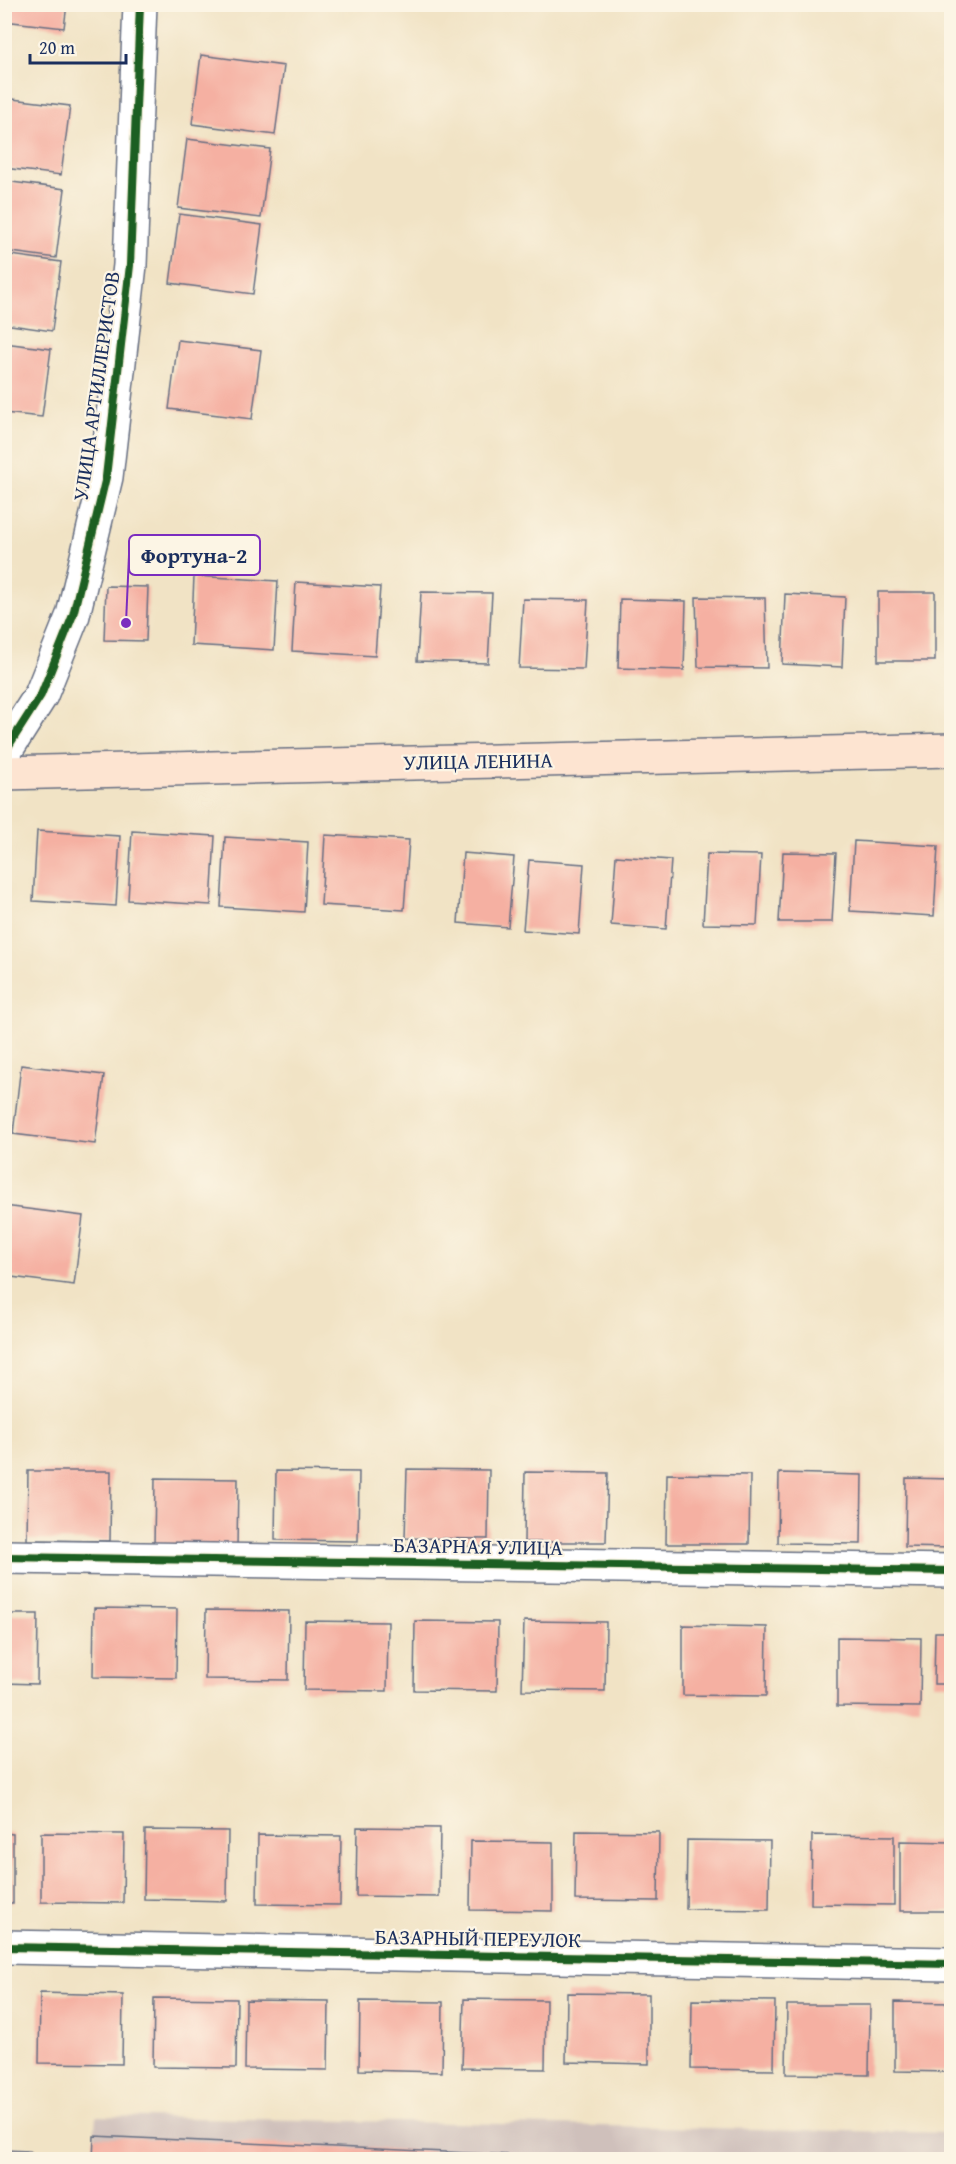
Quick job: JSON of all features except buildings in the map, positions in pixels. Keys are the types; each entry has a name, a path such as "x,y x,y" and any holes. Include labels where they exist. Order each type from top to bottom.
{"main road":[{"name":"УЛИЦА ЛЕНИНА","path":"4,772 951,750"}],"street":[{"name":"УЛИЦА АРТИЛЛЕРИСТОВ","path":"4,753 41,695 73,615 106,477 130,266 140,4"},
{"name":"БАЗАРНАЯ УЛИЦА","path":"4,1557 951,1570"},
{"name":"БАЗАРНЫЙ ПЕРЕУЛОК","path":"4,1947 951,1964"}],"shaded area":[{"path":"96,2116 952,2133 951,2160 93,2160"}],"cycle path":[{"path":"4,753 41,695 73,615 106,477 130,265 140,4"},
{"path":"4,1557 952,1571"},
{"path":"4,1947 952,1964"}],"place":[{"name":"Фортуна-2","path":"126,623"}]}
